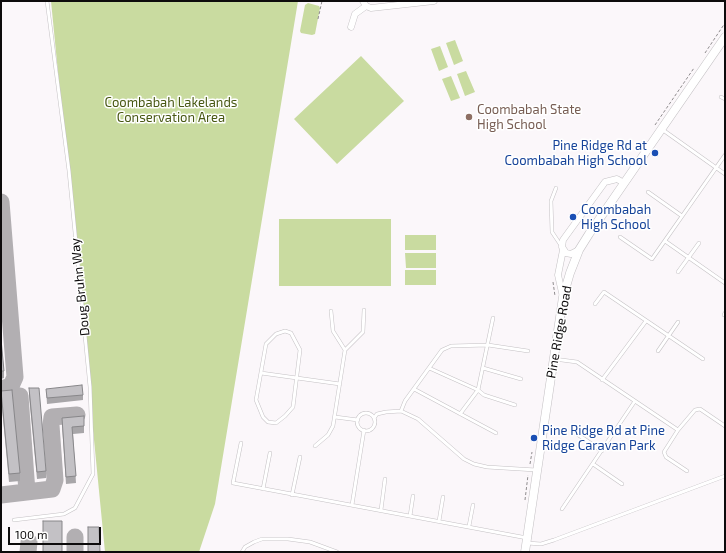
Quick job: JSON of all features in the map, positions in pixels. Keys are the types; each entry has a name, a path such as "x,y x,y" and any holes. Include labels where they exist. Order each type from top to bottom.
{"street":[{"path":"351,27 355,14 365,4 371,8 434,1"},
{"name":"Pine Ridge Road","path":"525,552 563,297 570,273 579,250 725,37"},
{"path":"563,297 558,275 563,240 605,182 612,179 624,183"},
{"path":"562,249 571,254 579,250"}],"lane":[{"name":"Doug Bruhn Way","path":"14,520 64,514 75,508 93,474 90,387 68,171 47,1"},
{"path":"721,97 725,99"},
{"path":"661,129 725,174"},
{"path":"620,237 652,259 725,155"},
{"path":"556,188 551,201 552,232 562,249"},
{"path":"648,192 682,216"},
{"path":"665,241 725,283"},
{"path":"678,272 699,243"},
{"path":"595,304 604,292 703,359"},
{"path":"315,446 328,435 333,426 345,350 363,332 364,310"},
{"path":"331,311 333,331 345,350"},
{"path":"460,414 478,390 493,318"},
{"path":"602,380 646,320"},
{"path":"658,351 678,322"},
{"path":"285,331 291,333 300,350 296,378 293,407 276,423 268,422 263,417 256,400 266,344 276,334 285,331"},
{"path":"401,411 405,401 442,350 451,346 488,345 528,351"},
{"path":"554,359 577,362 678,430"},
{"path":"429,368 478,390 484,395 515,405"},
{"path":"483,368 521,379"},
{"path":"260,373 340,384"},
{"path":"414,389 496,433"},
{"path":"562,509 635,402"},
{"path":"687,471 666,457 664,452 678,430 694,410 700,409 725,426"},
{"path":"374,418 367,413 360,415 358,420 359,426 364,430 369,430 374,426 374,418 378,414 401,411 418,419 464,459 474,464 487,467 537,470"},
{"path":"335,417 358,420"},
{"path":"352,505 364,430"},
{"path":"576,434 602,451"},
{"path":"241,442 234,483 292,495 469,526 541,544 725,476"},
{"path":"263,489 270,453"},
{"path":"292,495 300,457"},
{"path":"593,464 622,484"},
{"path":"382,510 385,479"},
{"path":"410,516 413,496"},
{"path":"439,521 443,497"},
{"path":"469,526 473,505"},
{"path":"242,552 254,542 262,539 288,539 310,542 337,552"}],"path":[{"path":"318,20 322,1"}],"green space":[{"name":"Coombabah Lakelands Conservation Area","path":"51,1 298,1 215,504 199,552 105,552"},
{"path":"308,3 319,6 320,8 315,34 312,35 301,33 300,31 305,5"},
{"path":"455,40 463,61 454,65 446,43"},
{"path":"440,46 448,67 439,71 431,49"},
{"path":"361,56 404,101 337,164 294,119"},
{"path":"466,71 475,92 465,96 457,74"},
{"path":"451,76 460,98 451,101 442,79"},
{"path":"279,219 391,219 391,286 279,286"},
{"path":"405,235 436,235 436,250 405,250"},
{"path":"405,253 436,253 436,268 406,268"},
{"path":"405,270 436,270 436,285 405,285"}],"building":[{"path":"1,339 4,371 1,371"},
{"path":"82,385 83,395 47,398 46,389"},
{"path":"29,388 39,388 46,471 37,472"},
{"path":"12,390 20,473 9,474 1,391"},
{"path":"84,416 84,426 72,427 76,476 66,477 62,418"},
{"path":"43,521 62,521 62,552 43,552"},
{"path":"88,527 99,527 100,552 88,552"}],"taxiway":[{"path":"1,202 15,377 11,386 1,389"},
{"path":"20,396 27,492"},
{"path":"1,495 52,489 55,480 51,425 52,417 77,415"},
{"path":"75,537 75,552"},
{"path":"28,552 29,542"}],"place":[{"name":"Coombabah State High School","path":"469,117"},
{"name":"Pine Ridge Rd at Coombabah High School","path":"655,153"},
{"name":"Coombabah High School","path":"573,217"},
{"name":"Pine Ridge Rd at Pine Ridge Caravan Park","path":"534,438"}]}
